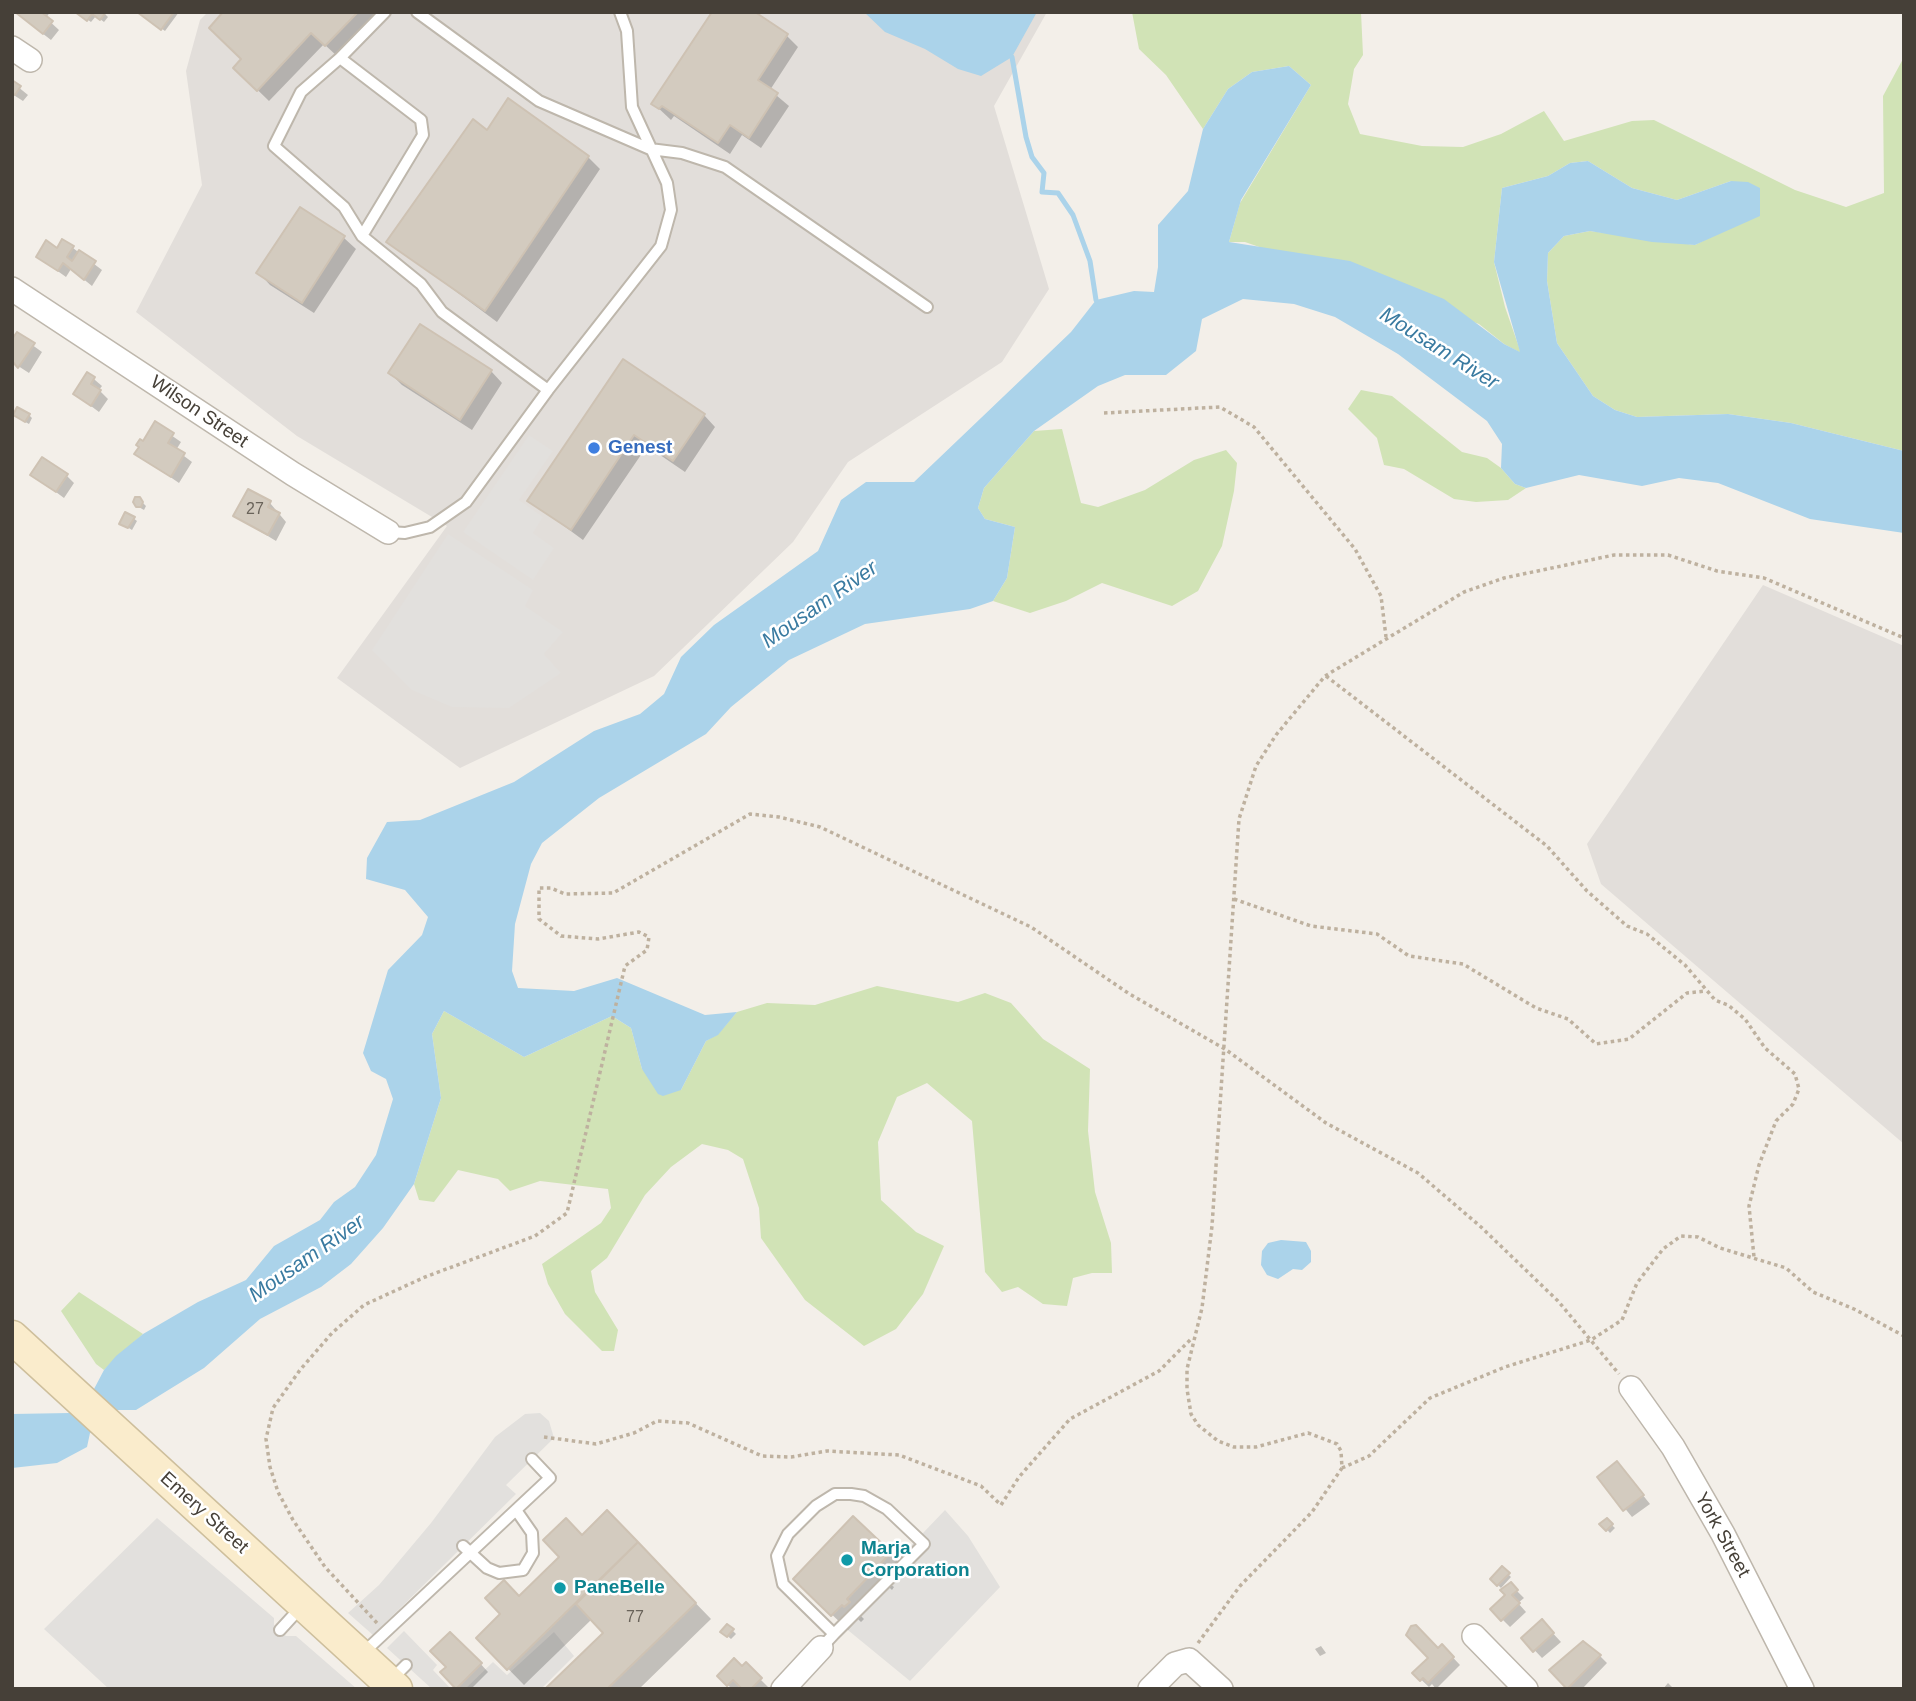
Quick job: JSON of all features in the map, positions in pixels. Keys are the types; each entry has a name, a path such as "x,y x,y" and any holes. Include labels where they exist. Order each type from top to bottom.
{"street":[{"name":"Wilson Street","path":"12,289 293,474 388,532"},
{"name":"Emery Street","path":"12,1337 360,1656 397,1678"},
{"name":"York Street","path":"1631,1388 1673,1447 1723,1534 1802,1689"},
{"path":"1474,1636 1526,1689"},
{"path":"783,1689 828,1641"},
{"path":"1150,1689 1175,1664 1189,1660 1221,1689"}],"lane":[{"path":"385,12 340,58 301,92 274,146 344,207 362,236 421,284 442,312 548,390"},
{"path":"417,12 539,101 650,149 682,153 725,167 927,307"},
{"path":"388,532 405,533 430,527 467,502 548,390 661,246 671,210 667,183 632,107 627,31 620,12"},
{"path":"340,58 421,120 423,135 362,236"},
{"path":"360,1656 466,1550 516,1510 550,1478 532,1459"},
{"path":"835,1494 864,1496 887,1509 924,1544 828,1641 783,1584 777,1556 788,1534 816,1506 835,1494"},
{"path":"466,1550 487,1569 499,1573 523,1570 533,1553 532,1533 516,1510"},
{"path":"279,1630 304,1604"}],"path":[{"path":"1104,413 1220,407 1254,427 1355,549 1381,596 1386,638"},
{"path":"1342,1468 1341,1451 1337,1444 1323,1437 1298,1434 1256,1447 1234,1447 1218,1441 1198,1425 1191,1413 1187,1389 1193,1337 1202,1308 1212,1226 1239,819 1249,783 1276,735 1325,676 1464,592 1484,584 1605,556 1643,553 1677,557 1731,574 1764,578 1904,638"},
{"path":"1325,676 1547,846 1587,891 1627,926 1647,934 1685,965 1706,991 1745,1019 1765,1048 1795,1074 1799,1089 1793,1104 1776,1121 1759,1165 1749,1206 1754,1257"},
{"path":"386,1632 325,1567 293,1520 278,1492 270,1467 266,1439 273,1408 300,1370 332,1333 364,1305 425,1277 535,1236 567,1213 625,966 647,950 649,937 639,932 598,939 561,936 539,919 539,888 551,888 565,894 614,893 750,814 779,817 820,827 1031,927 1128,992 1224,1049 1325,1123 1418,1173 1529,1273 1631,1388"},
{"path":"1234,899 1311,926 1377,934 1409,956 1463,964 1536,1009 1568,1018 1596,1044 1629,1039 1687,993 1706,991"},
{"path":"1189,1660 1199,1641 1240,1586 1312,1512 1342,1468 1368,1456 1430,1398 1505,1367 1591,1340 1622,1320 1637,1283 1659,1254 1681,1236 1698,1237 1720,1248 1786,1268 1812,1292 1854,1309 1904,1336"},
{"path":"544,1437 596,1444 634,1433 657,1421 688,1423 762,1456 791,1457 827,1451 899,1455 981,1486 1001,1505 1019,1477 1070,1419 1159,1371 1193,1337"}],"shaded area":[{"path":"208,12 1047,12 994,106 1049,289 1002,362 848,462 793,542 654,676 460,768 337,678 447,526 297,436 136,312 202,185 186,71 200,20"},
{"path":"529,435 553,451 519,500 543,517 533,533 554,548 533,580 463,532"},
{"path":"448,534 533,590 525,606 563,632 544,654 561,673 509,708 452,707 412,690 372,650"},
{"path":"1763,585 1904,646 1904,1144 1601,884 1587,844"},
{"path":"540,1413 549,1421 554,1438 506,1485 516,1494 373,1635 348,1613 379,1585 431,1523 495,1437 525,1414"},
{"path":"945,1510 968,1536 1000,1587 910,1681 838,1622"},
{"path":"157,1518 274,1618 274,1625 286,1636 296,1636 357,1689 109,1689 44,1629"},
{"path":"404,1631 437,1665 433,1670 451,1689 432,1689 387,1648"},
{"path":"554,1632 574,1656 541,1689 465,1689 493,1662 507,1675"}],"green space":[{"path":"1132,12 1361,12 1363,55 1354,69 1348,104 1360,134 1422,146 1463,147 1501,134 1544,111 1564,141 1632,121 1654,120 1795,190 1846,207 1884,193 1883,96 1904,57 1904,451 1791,423 1728,414 1637,417 1615,410 1593,396 1557,343 1547,281 1548,253 1564,236 1590,231 1695,245 1726,229 1731,181 1677,200 1632,188 1588,161 1570,163 1548,176 1502,188 1494,262 1505,307 1521,353 1504,344 1479,324 1245,242 1229,242 1240,203 1311,85 1289,66 1252,72 1228,89 1203,129 1166,75 1139,49"},
{"path":"1361,390 1392,396 1462,452 1487,458 1501,468 1515,484 1526,488 1508,500 1476,502 1454,499 1404,469 1384,465 1377,438 1348,409"},
{"path":"1062,429 1081,503 1098,507 1145,490 1194,460 1226,450 1237,463 1222,546 1198,591 1172,606 1102,583 1066,601 1030,613 993,601 1007,578 1015,527 985,519 978,508 984,488 1034,431"},
{"path":"877,986 958,1002 985,993 1011,1003 1043,1039 1090,1069 1088,1131 1095,1192 1111,1243 1112,1273 1092,1273 1073,1278 1067,1306 1043,1304 1018,1287 1002,1292 985,1272 972,1121 927,1083 897,1097 878,1142 881,1200 916,1232 944,1246 923,1294 896,1329 864,1346 805,1300 761,1238 759,1208 743,1159 728,1150 702,1144 671,1167 645,1195 607,1258 591,1271 595,1292 618,1330 614,1351 602,1351 565,1314 548,1284 542,1264 601,1223 611,1208 608,1189 540,1181 510,1191 498,1179 458,1170 434,1202 419,1200 414,1184 441,1098 432,1034 444,1011 524,1057 612,1016 631,1028 642,1069 681,1090 706,1041 718,1034 737,1012 767,1003 815,1005"},
{"path":"79,1292 143,1334 104,1370 96,1364 61,1311"}],"water":[{"path":"864,12 1037,12 1012,57 981,76 958,69 925,49 885,32"},
{"name":"Mousam River","path":"1289,66 1311,85 1241,200 1229,242 1350,261 1444,299 1504,344 1520,352 1494,262 1502,188 1548,176 1570,163 1588,161 1632,188 1677,200 1731,181 1748,182 1760,188 1760,216 1695,245 1652,242 1590,231 1564,236 1548,253 1547,281 1557,343 1593,396 1615,410 1637,417 1728,414 1791,423 1904,451 1904,533 1810,519 1718,483 1679,478 1642,486 1579,475 1526,488 1515,484 1501,468 1502,444 1487,421 1398,354 1335,317 1294,304 1243,299 1202,319 1196,351 1166,375 1125,375 1098,386 1034,431 984,488 978,508 985,519 1015,527 1007,578 993,601 970,609 865,624 789,660 731,707 706,734 599,798 542,843 531,864 515,924 512,971 518,988 574,991 617,978 705,1015 737,1012 718,1035 706,1041 681,1090 663,1096 658,1094 642,1069 631,1028 612,1016 524,1057 444,1011 432,1034 441,1098 414,1184 383,1228 351,1264 321,1287 260,1319 204,1368 136,1410 118,1410 90,1433 87,1447 57,1463 12,1468 12,1414 70,1413 94,1389 104,1370 116,1356 143,1334 198,1302 246,1280 274,1246 320,1220 334,1202 355,1187 376,1155 393,1099 386,1079 371,1071 363,1053 388,970 422,935 428,917 405,890 366,879 367,858 387,822 420,820 514,782 594,731 640,714 664,694 681,657 714,625 818,551 841,500 866,482 914,482 1071,332 1096,300 1134,291 1154,292 1158,267 1158,225 1188,191 1203,129 1228,89 1252,72"},
{"path":"1281,1240 1306,1242 1311,1251 1311,1262 1302,1270 1293,1269 1278,1279 1267,1275 1261,1265 1262,1251 1268,1243"}],"building":[{"path":"15,12 41,12 53,21 43,34"},
{"path":"75,12 106,12 100,20 92,14 87,21"},
{"path":"137,12 174,12 161,30"},
{"path":"223,12 358,12 325,46 311,33 257,91 233,68 241,59 209,28"},
{"path":"712,12 755,12 788,34 758,80 778,93 749,138 730,125 718,143 662,106 659,109 651,104"},
{"path":"12,80 21,86 15,95 12,93"},
{"path":"508,98 589,156 485,311 386,242 473,119 487,130"},
{"path":"300,207 345,236 302,303 256,273"},
{"path":"62,239 74,246 67,257 72,261 79,250 96,261 84,280 63,263 58,271 36,257 46,240 57,248"},
{"path":"420,324 492,370 460,420 388,373"},
{"path":"17,332 35,343 18,368 12,361 12,339"},
{"name":"Genest","path":"623,359 705,414 673,461 634,435 571,530 527,501"},
{"path":"87,372 95,377 91,384 101,390 91,406 73,394"},
{"path":"17,407 30,414 25,422 13,415"},
{"path":"155,421 174,433 168,443 185,453 171,477 134,454 139,447 136,445 140,439 143,441"},
{"path":"42,457 68,474 56,492 30,475"},
{"path":"248,489 271,501 268,507 280,513 268,535 233,516"},
{"path":"135,497 140,497 143,502 141,507 136,507 133,502"},
{"path":"125,512 135,517 128,528 119,524"},
{"path":"1617,1461 1644,1495 1623,1511 1597,1477"},
{"name":"PaneBelle","path":"607,1510 638,1542 507,1670 476,1638 500,1614 485,1598 504,1580 519,1596 559,1557 543,1540 566,1518 582,1535"},
{"name":"Marja Corporation","path":"853,1516 891,1552 877,1568 879,1570 875,1576 872,1573 847,1599 850,1602 844,1607 842,1605 831,1616 793,1579"},
{"path":"1607,1518 1613,1524 1606,1531 1599,1524"},
{"path":"638,1542 696,1603 607,1689 545,1689 603,1633 576,1604"},
{"path":"1502,1566 1510,1573 1497,1586 1490,1579"},
{"path":"1511,1582 1518,1590 1512,1595 1520,1603 1501,1621 1490,1609 1505,1595 1500,1590"},
{"path":"1542,1619 1554,1633 1533,1652 1521,1638"},
{"path":"727,1624 734,1629 727,1637 720,1632"},
{"path":"1416,1625 1438,1648 1442,1644 1454,1657 1428,1683 1423,1678 1420,1681 1412,1673 1428,1658 1406,1635 1411,1626"},
{"path":"450,1632 482,1663 456,1689 440,1672 446,1667 430,1651"},
{"path":"1583,1641 1601,1655 1567,1689 1549,1670"},
{"path":"734,1658 742,1666 746,1662 762,1678 751,1689 742,1689 733,1680 727,1686 717,1676"}],"waterway":[{"path":"1012,57 1026,137 1032,157 1044,173 1042,192 1058,193 1073,215 1090,261 1096,300"}],"place":[{"name":"Genest","path":"594,448"},
{"name":"Marja Corporation","path":"847,1560"},
{"name":"PaneBelle","path":"560,1588"}]}
